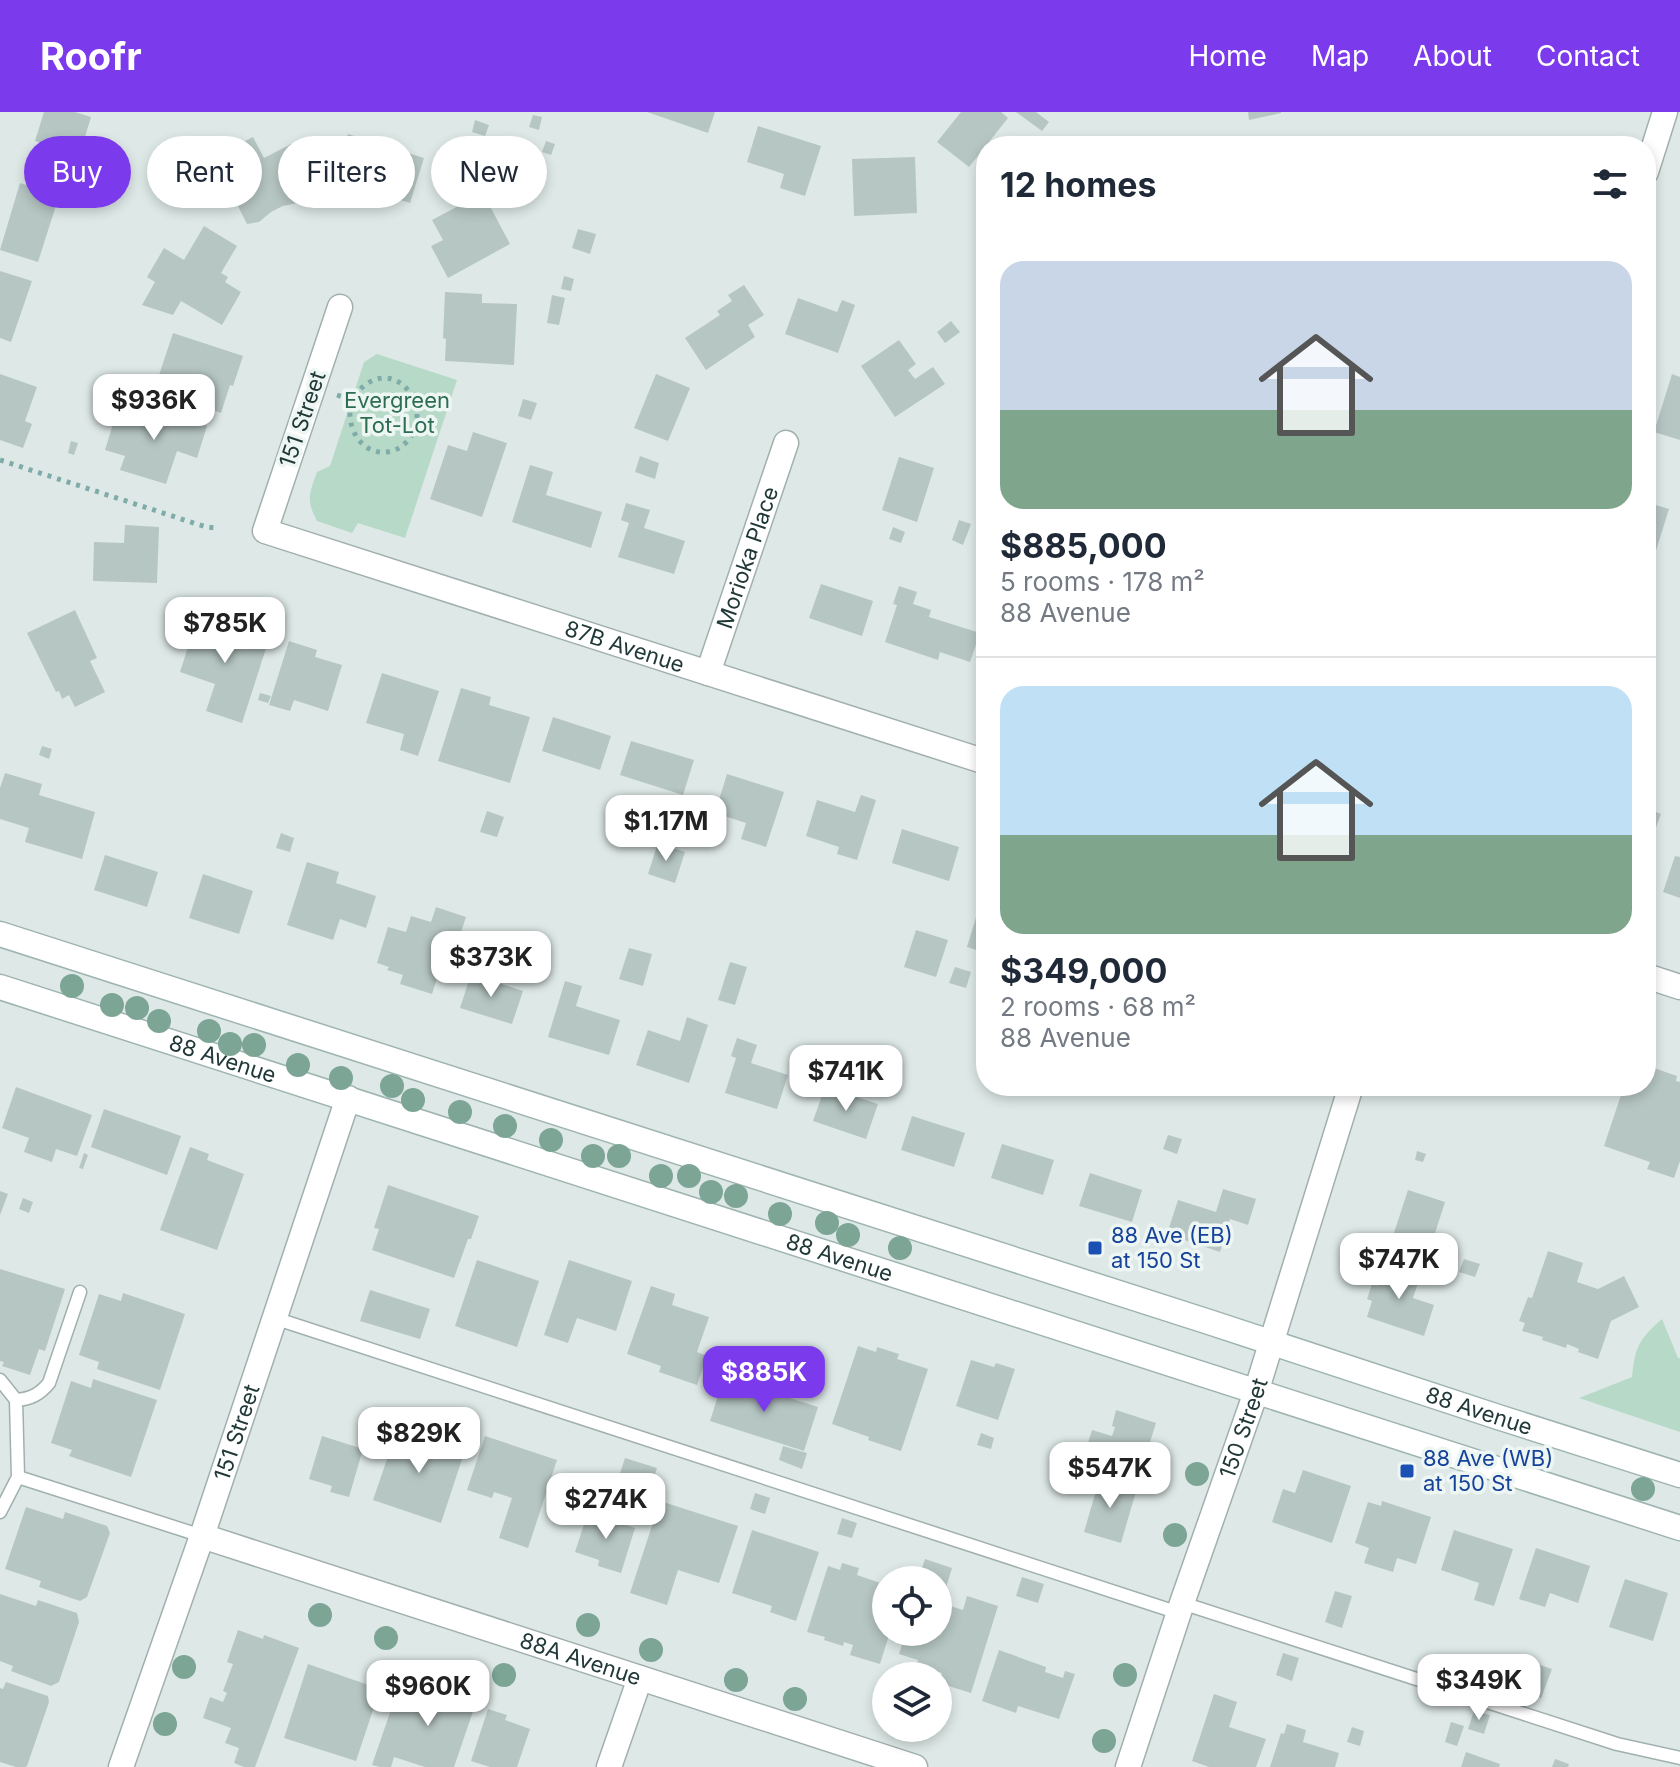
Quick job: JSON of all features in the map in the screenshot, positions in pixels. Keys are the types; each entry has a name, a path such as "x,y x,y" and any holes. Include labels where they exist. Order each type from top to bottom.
{"street":[{"path":"1656,140 1665,112"},
{"name":"151 Street","path":"265,531 340,307"},
{"name":"Morioka Place","path":"708,673 786,443"},
{"name":"87B Avenue","path":"265,531 976,759"},
{"name":"88 Avenue","path":"0,934 1680,1475"},
{"path":"1656,979 1680,987"},
{"name":"88 Avenue","path":"0,987 1680,1528"},
{"name":"150 Street","path":"1128,1767 1256,1392 1348,1096"},
{"name":"151 Street","path":"121,1767 202,1536 348,1098"},
{"name":"88A Avenue","path":"202,1536 915,1767"},
{"path":"609,1767 640,1678"}],"lane":[{"path":"16,1400 35,1396 49,1383 80,1292"},
{"path":"274,1318 1180,1608 1617,1744 1680,1758"},
{"path":"0,1380 16,1400 18,1477 0,1512"},
{"path":"18,1477 202,1536"}],"path":[{"path":"384,378 397,381 415,401 416,422 411,436 396,450 380,452 365,446 352,427 352,400 373,380 384,378"},
{"path":"333,393 352,400"},
{"path":"0,460 216,528"}],"green space":[{"name":"Evergreen Tot-Lot","path":"377,354 457,380 405,538 358,523 352,533 317,521 310,502 317,472 330,466 364,362"},
{"path":"1662,1319 1680,1358 1680,1432 1579,1398 1632,1377 1640,1344"}],"building":[{"path":"44,112 75,112 91,117 85,136 37,136"},
{"path":"647,112 715,112 708,133"},
{"path":"961,112 1001,112 1008,118 994,136 976,136 976,158 969,167 937,142"},
{"path":"1016,112 1036,112 1049,122 1042,131"},
{"path":"1248,112 1281,112 1281,113 1249,120"},
{"path":"533,115 542,117 539,130 529,127"},
{"path":"475,120 489,125 485,136 472,132"},
{"path":"758,126 821,146 805,196 780,188 784,174 747,162"},
{"path":"547,141 555,144 551,155 547,154"},
{"path":"278,151 279,208 259,222 247,224 239,208 262,208 262,154 264,158"},
{"path":"415,155 424,158 415,187"},
{"path":"915,157 917,213 854,216 852,159"},
{"path":"20,183 24,184 24,208 55,208 38,262 0,250"},
{"path":"455,208 491,208 510,244 448,278 431,246 443,240 432,220"},
{"path":"204,226 237,246 221,273 228,277 225,282 241,292 222,325 181,301 173,315 142,305 155,282 147,277 164,248 184,260"},
{"path":"578,229 596,234 590,254 572,248"},
{"path":"0,271 32,281 11,342 0,338"},
{"path":"564,276 574,279 571,291 561,289"},
{"path":"744,285 764,315 748,325 755,337 706,370 685,338 720,315 717,311 732,301 728,295"},
{"path":"445,292 482,294 482,303 517,304 514,365 445,361"},
{"path":"552,295 565,298 559,325 547,323"},
{"path":"798,298 837,312 842,300 855,305 838,353 785,334"},
{"path":"951,321 960,332 945,343 937,332"},
{"path":"173,333 243,356 221,413 154,390"},
{"path":"899,340 916,364 908,370 915,379 933,367 945,384 895,417 861,366"},
{"path":"0,374 37,387 25,421 32,424 23,448 0,440"},
{"path":"656,374 690,388 668,441 634,428"},
{"path":"1672,374 1680,377 1680,440 1656,433"},
{"path":"523,399 537,403 531,420 518,416"},
{"path":"140,405 207,426 197,458 177,451 166,484 120,470 125,456 105,450 116,414 135,420"},
{"path":"473,432 507,443 482,517 430,499 448,445 467,451"},
{"path":"71,441 78,443 74,455 68,453"},
{"path":"640,456 659,463 655,479 635,472"},
{"path":"899,457 934,468 917,522 882,510"},
{"path":"530,465 553,472 546,495 602,512 591,548 512,522"},
{"path":"626,503 650,510 644,528 685,541 674,574 618,557 629,523 621,520"},
{"path":"1656,505 1669,509 1656,550"},
{"path":"959,520 971,524 963,545 952,540"},
{"path":"125,525 159,527 157,583 93,581 94,542 124,543"},
{"path":"893,527 905,532 901,543 889,539"},
{"path":"821,584 873,601 862,636 809,618"},
{"path":"899,586 917,592 913,604 931,610 929,617 976,632 976,645 970,662 940,652 938,660 885,642 897,605 893,604"},
{"path":"75,610 97,658 90,661 105,692 75,707 69,695 62,699 59,691 56,692 27,633"},
{"path":"198,616 269,639 242,723 206,711 215,684 180,672"},
{"path":"289,641 317,650 315,657 342,665 328,711 294,700 290,711 269,705"},
{"path":"382,673 439,691 418,756 400,750 404,734 366,723"},
{"path":"461,688 491,697 489,705 530,717 510,783 438,761"},
{"path":"260,693 271,696 268,703 258,700"},
{"path":"553,717 611,736 600,770 542,751"},
{"path":"631,741 694,760 683,795 620,775"},
{"path":"42,746 52,749 49,759 39,755"},
{"path":"5,773 42,784 39,795 95,812 82,859 25,842 29,828 0,819 0,788"},
{"path":"727,774 784,792 766,847 741,839 746,823 715,813"},
{"path":"861,795 876,800 857,860 837,854 839,847 806,836 817,800 855,812"},
{"path":"487,811 504,817 497,837 480,832"},
{"path":"902,829 959,847 949,881 892,863"},
{"path":"281,833 294,838 290,852 276,848"},
{"path":"658,843 685,852 675,883 648,874"},
{"path":"105,855 158,872 147,907 94,890"},
{"path":"1675,856 1680,857 1680,898 1663,892"},
{"path":"307,862 339,872 336,883 376,896 366,928 340,919 333,940 287,925"},
{"path":"203,874 253,891 239,934 189,918"},
{"path":"436,907 466,917 453,956 445,954 432,994 400,984 403,975 377,963 388,927 406,932 411,916 431,922"},
{"path":"976,918 976,950 967,947"},
{"path":"916,930 948,940 936,977 904,967"},
{"path":"629,948 652,954 643,986 619,979"},
{"path":"730,962 747,967 735,1005 718,1000"},
{"path":"955,967 971,972 966,988 949,983"},
{"path":"471,974 523,991 512,1024 460,1008"},
{"path":"565,981 582,986 576,1006 620,1020 609,1055 548,1037"},
{"path":"687,1017 708,1025 689,1083 636,1065 648,1030 680,1041"},
{"path":"737,1038 757,1045 751,1063 788,1075 777,1109 725,1093 736,1058 731,1056"},
{"path":"1656,1069 1677,1076 1676,1081 1680,1082 1680,1161 1674,1178 1647,1169 1650,1162 1604,1146 1621,1096 1656,1096"},
{"path":"16,1087 92,1115 77,1156 56,1149 52,1162 24,1152 29,1138 2,1128"},
{"path":"825,1087 878,1104 866,1139 813,1121"},
{"path":"104,1109 181,1136 167,1175 91,1147"},
{"path":"912,1116 965,1133 954,1167 901,1150"},
{"path":"1168,1135 1182,1139 1177,1154 1163,1149"},
{"path":"1002,1144 1054,1160 1043,1195 991,1178"},
{"path":"190,1147 209,1154 207,1160 244,1174 217,1250 160,1230"},
{"path":"1417,1151 1426,1154 1423,1162 1415,1160"},
{"path":"84,1153 88,1155 83,1169 79,1168"},
{"path":"1090,1173 1142,1190 1132,1222 1079,1206"},
{"path":"388,1185 479,1216 454,1278 372,1250 379,1229 374,1228"},
{"path":"1223,1189 1256,1199 1248,1225 1230,1219 1220,1252 1167,1234 1178,1200 1216,1212"},
{"path":"1408,1190 1445,1202 1428,1255 1391,1242"},
{"path":"0,1191 8,1194 0,1215"},
{"path":"23,1198 33,1202 29,1213 19,1209"},
{"path":"1548,1251 1583,1263 1577,1282 1598,1289 1624,1276 1639,1307 1611,1321 1598,1359 1578,1352 1579,1349 1567,1344 1566,1348 1522,1331 1525,1323 1519,1321 1528,1297 1532,1298"},
{"path":"1464,1259 1480,1264 1475,1277 1459,1272"},
{"path":"477,1260 539,1281 517,1347 455,1326"},
{"path":"569,1260 632,1281 616,1331 577,1318 568,1343 544,1335"},
{"path":"1385,1262 1421,1274 1413,1298 1434,1305 1424,1336 1367,1317 1372,1301 1367,1299 1372,1284 1377,1286"},
{"path":"0,1269 65,1289 45,1351 39,1349 30,1375 2,1366 4,1362 0,1361"},
{"path":"651,1286 675,1294 672,1305 709,1317 697,1352 707,1356 697,1385 659,1372 661,1366 627,1354"},
{"path":"370,1290 430,1309 420,1339 360,1321"},
{"path":"123,1293 185,1314 160,1390 97,1369 99,1362 79,1355 99,1294 121,1301"},
{"path":"858,1346 876,1352 877,1347 899,1354 897,1359 928,1369 901,1451 832,1424"},
{"path":"971,1360 1015,1369 998,1420 956,1406"},
{"path":"724,1377 818,1407 804,1451 710,1421"},
{"path":"93,1379 157,1400 131,1477 69,1456 72,1450 51,1443 71,1381 91,1388"},
{"path":"1116,1410 1156,1423 1139,1477 1083,1459 1092,1430 1112,1436"},
{"path":"398,1427 465,1450 441,1523 373,1500"},
{"path":"981,1433 994,1438 991,1449 977,1445"},
{"path":"322,1436 363,1449 349,1497 330,1492 332,1486 309,1479"},
{"path":"485,1436 557,1460 528,1548 499,1538 512,1498 494,1492 492,1498 467,1490"},
{"path":"783,1446 807,1453 802,1469 779,1460"},
{"path":"625,1458 657,1468 644,1508 612,1498"},
{"path":"1303,1470 1351,1486 1332,1543 1272,1522 1283,1489 1295,1493"},
{"path":"1100,1477 1137,1488 1121,1543 1084,1532"},
{"path":"755,1493 770,1498 765,1514 750,1509"},
{"path":"660,1501 738,1526 719,1583 678,1570 667,1605 630,1593"},
{"path":"1382,1501 1431,1517 1416,1564 1397,1558 1393,1572 1364,1563 1369,1548 1355,1543 1368,1502 1381,1506"},
{"path":"26,1507 63,1519 65,1512 107,1526 110,1533 87,1597 80,1601 39,1587 41,1581 5,1569"},
{"path":"588,1512 607,1518 609,1512 623,1517 620,1523 635,1528 621,1573 598,1566 599,1560 575,1552"},
{"path":"842,1518 857,1523 852,1538 837,1534"},
{"path":"752,1530 819,1552 796,1621 770,1612 772,1606 732,1593"},
{"path":"1454,1530 1513,1549 1494,1606 1474,1600 1479,1583 1441,1570"},
{"path":"1536,1548 1590,1566 1578,1603 1550,1593 1545,1607 1519,1599"},
{"path":"925,1559 946,1566 923,1566"},
{"path":"842,1563 859,1568 857,1575 872,1580 872,1646 886,1646 881,1662 850,1655 853,1645 844,1642 843,1646 807,1632 828,1566 840,1570"},
{"path":"1022,1577 1044,1584 1038,1603 1016,1596"},
{"path":"1625,1579 1668,1593 1653,1641 1609,1627"},
{"path":"1335,1591 1352,1596 1342,1628 1325,1622"},
{"path":"0,1594 36,1606 38,1600 77,1613 79,1622 59,1682 51,1686 11,1671 13,1666 0,1661"},
{"path":"967,1596 998,1606 971,1693 952,1687 952,1662 918,1662 899,1654 902,1646 952,1646 952,1606 963,1610"},
{"path":"238,1630 263,1639 264,1635 299,1648 255,1767 234,1763 239,1748 225,1743 231,1728 203,1718 210,1697 223,1702 227,1693 223,1691 233,1664 227,1662"},
{"path":"999,1650 1046,1667 1045,1672 1063,1678 1065,1671 1075,1674 1059,1719 1018,1706 1016,1713 982,1701"},
{"path":"1283,1653 1299,1658 1292,1681 1276,1675"},
{"path":"308,1664 380,1689 356,1761 284,1738"},
{"path":"1537,1664 1552,1669 1541,1698 1527,1693"},
{"path":"451,1678 481,1688 454,1767 425,1767 394,1757 391,1767 372,1765 397,1692 442,1707"},
{"path":"6,1682 48,1696 49,1702 25,1767 0,1762 0,1688 3,1689"},
{"path":"1214,1694 1237,1702 1229,1727 1266,1739 1256,1767 1209,1767 1192,1761"},
{"path":"488,1709 507,1715 505,1720 530,1729 517,1767 490,1767 471,1761"},
{"path":"1474,1711 1490,1715 1484,1734 1468,1729"},
{"path":"1451,1722 1464,1726 1457,1746 1445,1742"},
{"path":"1287,1724 1306,1730 1303,1742 1339,1753 1335,1767 1270,1767"},
{"path":"1352,1727 1364,1731 1360,1746 1347,1742"},
{"path":"1466,1752 1500,1764 1499,1767 1461,1767"},
{"path":"1555,1759 1569,1764 1568,1767 1552,1767"}],"place":[{"name":"88 Ave (EB) at 150 St","path":"1095,1248"},
{"name":"88 Ave (WB) at 150 St","path":"1407,1471"}]}
